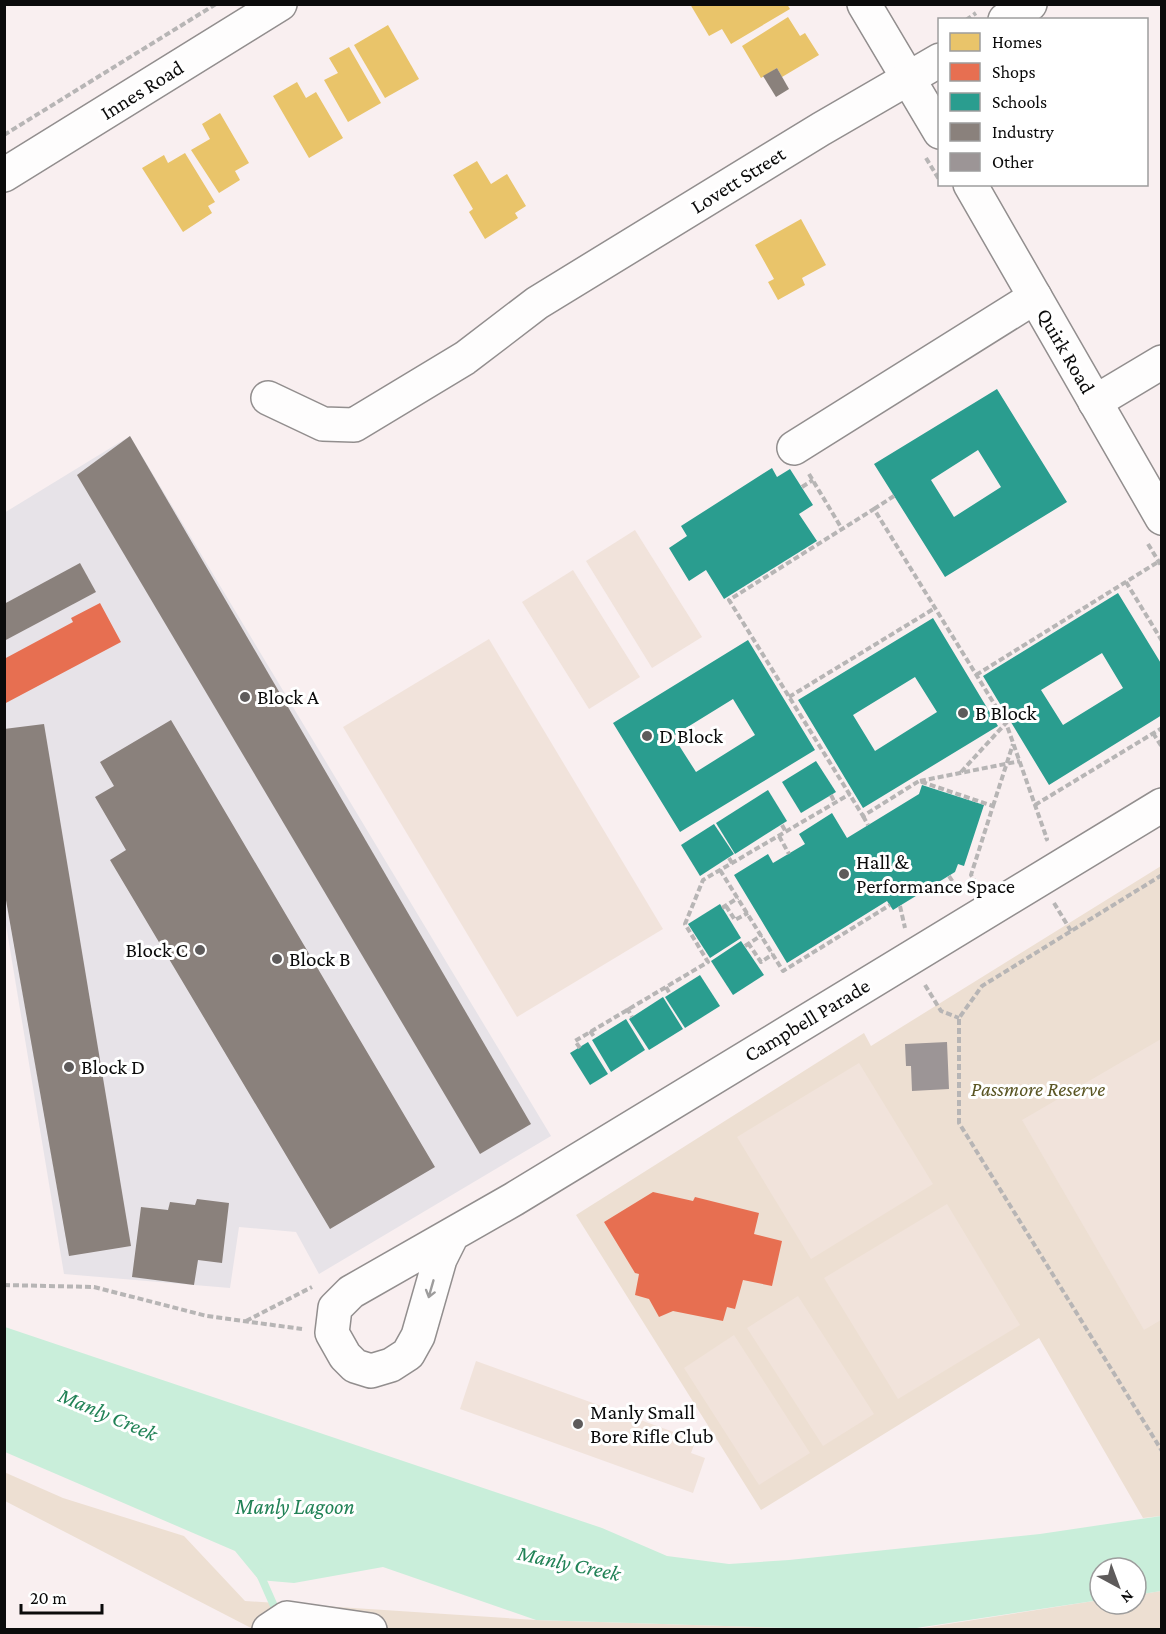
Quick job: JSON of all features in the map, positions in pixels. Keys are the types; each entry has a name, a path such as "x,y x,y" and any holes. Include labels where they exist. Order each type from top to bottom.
{"street":[{"name":"Innes Road","path":"4,175 280,4"},
{"path":"864,4 938,130"},
{"path":"1008,18 1030,4"},
{"name":"Lovett Street","path":"268,398 323,424 354,425 465,358 537,303 821,129 938,61"},
{"name":"Quirk Road","path":"971,186 1161,518"},
{"path":"794,448 1035,297"},
{"path":"1095,402 1161,362"},
{"name":"Campbell Parade","path":"332,1333 335,1308 351,1292 452,1235 1161,804"},
{"path":"332,1333 345,1356 355,1366 371,1371 391,1365 408,1354 418,1336 440,1259 452,1235"},
{"path":"275,1625 370,1629"}],"path":[{"path":"4,135 216,4"},
{"path":"794,448 842,529"},
{"path":"801,487 813,480"},
{"path":"868,825 729,600 894,496"},
{"path":"874,509 1006,723 1047,839 1039,844"},
{"path":"976,675 1158,562 1161,567"},
{"path":"1126,582 1161,641"},
{"path":"789,696 935,608"},
{"path":"961,773 1006,723"},
{"path":"1035,805 1161,728"},
{"path":"1153,733 1161,747"},
{"path":"991,908 971,875 1013,743"},
{"path":"863,816 919,781 1020,761"},
{"path":"919,781 993,806"},
{"path":"580,1048 575,1041 627,1008 708,962 685,924 704,880 850,794"},
{"path":"831,795 835,803"},
{"path":"782,825 786,832"},
{"path":"778,836 789,854"},
{"path":"729,858 732,863"},
{"path":"720,870 783,971 890,905"},
{"path":"1161,875 982,986 958,1018 959,1123 1161,1451"},
{"path":"1039,878 1071,931"},
{"path":"738,898 724,907 735,920 748,913"},
{"path":"762,935 747,945 761,962 773,954"},
{"path":"909,958 940,1011 958,1018"},
{"path":"666,987 670,994"},
{"path":"627,1008 632,1017"},
{"path":"590,1031 595,1038"},
{"path":"4,1285 94,1287 207,1316 332,1333"}],"shaded area":[{"path":"130,436 551,1136 319,1274 296,1232 239,1227 230,1288 64,1274 5,919 4,513"},
{"path":"635,530 702,637 652,668 586,561"},
{"path":"573,570 640,677 589,709 522,602"},
{"path":"489,639 663,929 517,1017 343,727"},
{"path":"1161,1039 1161,1320 1144,1330 1022,1120"},
{"path":"859,1063 933,1184 811,1259 737,1137"},
{"path":"947,1204 1020,1325 898,1399 824,1278"},
{"path":"798,1296 874,1414 823,1446 747,1328"},
{"path":"734,1335 810,1453 759,1485 684,1368"},
{"name":"Manly Small Bore Rifle Club","path":"476,1361 696,1440 691,1453 705,1458 693,1493 460,1409"}],"green space":[{"name":"Passmore Reserve","path":"1161,866 1161,1516 1143,1518 1039,1338 761,1510 576,1215 864,1033 871,1046"},
{"path":"4,1472 63,1498 184,1536 245,1601 536,1620 818,1629 253,1629 5,1501"},
{"path":"1161,1591 1161,1629 910,1630 1088,1602 1088,1616 1148,1616 1148,1593"}],"water":[{"name":"Manly Lagoon","path":"5,1327 602,1528 667,1556 729,1564 789,1560 1040,1534 1161,1516 1161,1591 1148,1593 1148,1556 1088,1556 1088,1602 910,1629 818,1629 536,1620 383,1567 294,1583 259,1580 235,1551 5,1452"}],"building: Homes":[{"path":"690,4 787,4 790,9 731,44 722,29 709,36"},
{"path":"788,17 800,36 805,33 819,55 782,77 777,68 761,78 742,46"},
{"path":"388,25 419,79 385,98 354,45"},
{"path":"349,47 381,103 348,122 324,80 338,73 329,58"},
{"path":"297,82 306,98 316,92 343,138 309,158 273,96"},
{"path":"220,113 249,163 235,171 240,180 219,193 191,150 210,139 202,124"},
{"path":"185,153 215,202 208,206 212,213 183,232 142,168 164,155 168,163"},
{"path":"477,161 491,184 507,174 526,206 515,213 518,218 485,239 469,212 473,209 453,175"},
{"path":"801,219 826,265 802,278 805,285 778,300 768,282 774,279 755,245"}],"building: Shops":[{"path":"100,603 121,642 4,704 4,659 73,622 71,618"},
{"path":"653,1192 693,1201 695,1197 759,1213 754,1234 782,1241 772,1286 743,1280 735,1309 727,1307 723,1321 673,1311 659,1317 649,1299 635,1295 639,1274 635,1273 604,1222"}],"building: Schools":[{"path":"997,389 1067,502 945,577 874,464","holes":["978,450 1001,487 954,517 931,480"]},
{"path":"772,468 777,477 790,469 813,505 799,514 817,541 724,599 706,570 689,581 669,548 687,536 681,526"},
{"path":"1118,593 1162,665 1162,715 1049,785 983,676","holes":["1102,653 1123,688 1063,725 1041,690"]},
{"name":"B Block","path":"933,618 998,726 863,808 798,700","holes":["915,677 937,712 875,751 853,715"]},
{"name":"D Block","path":"748,640 815,750 680,832 613,723","holes":["733,699 755,735 696,772 673,736"]},
{"path":"816,761 836,792 801,813 782,782"},
{"name":"Hall & Performance Space","path":"922,785 984,805 964,866 958,864 955,872 893,910 887,901 787,963 734,875 768,854 773,863 805,844 799,834 832,813 847,838 919,794"},
{"path":"768,790 787,821 735,854 716,823"},
{"path":"714,824 734,854 700,876 681,845"},
{"path":"720,904 741,938 710,958 688,924"},
{"path":"741,941 764,975 733,995 711,961"},
{"path":"700,975 720,1006 685,1028 665,997"},
{"path":"663,997 683,1029 649,1050 629,1019"},
{"path":"626,1019 645,1050 611,1072 592,1040"},
{"path":"588,1042 608,1074 590,1085 570,1053"}],"building: Industry":[{"path":"777,68 789,89 776,97 763,76"},
{"name":"Block A","path":"130,436 531,1124 480,1154 77,475"},
{"path":"80,563 96,592 4,641 4,604"},
{"path":"171,720 435,1167 330,1229 110,860 126,850 95,797 114,786 100,762"},
{"name":"Block D","path":"44,724 131,1246 69,1256 4,889 4,729"},
{"path":"197,1199 229,1203 222,1263 198,1260 194,1285 132,1277 141,1207 168,1210 170,1202 195,1205"}],"building: Other":[{"path":"947,1042 949,1089 912,1091 911,1066 906,1066 905,1044"}],"waterway":[{"path":"259,1572 278,1615"}],"place":[{"name":"Block A","path":"245,697"},
{"name":"B Block","path":"963,713"},
{"name":"D Block","path":"647,736"},
{"name":"Hall & Performance Space","path":"844,874"},
{"name":"Block C","path":"200,950"},
{"name":"Block B","path":"277,959"},
{"name":"Block D","path":"69,1067"},
{"name":"Manly Small Bore Rifle Club","path":"578,1424"}],"water label":[{"name":"Manly Creek","path":"108,1414"},
{"name":"Manly Creek","path":"569,1563"}]}
